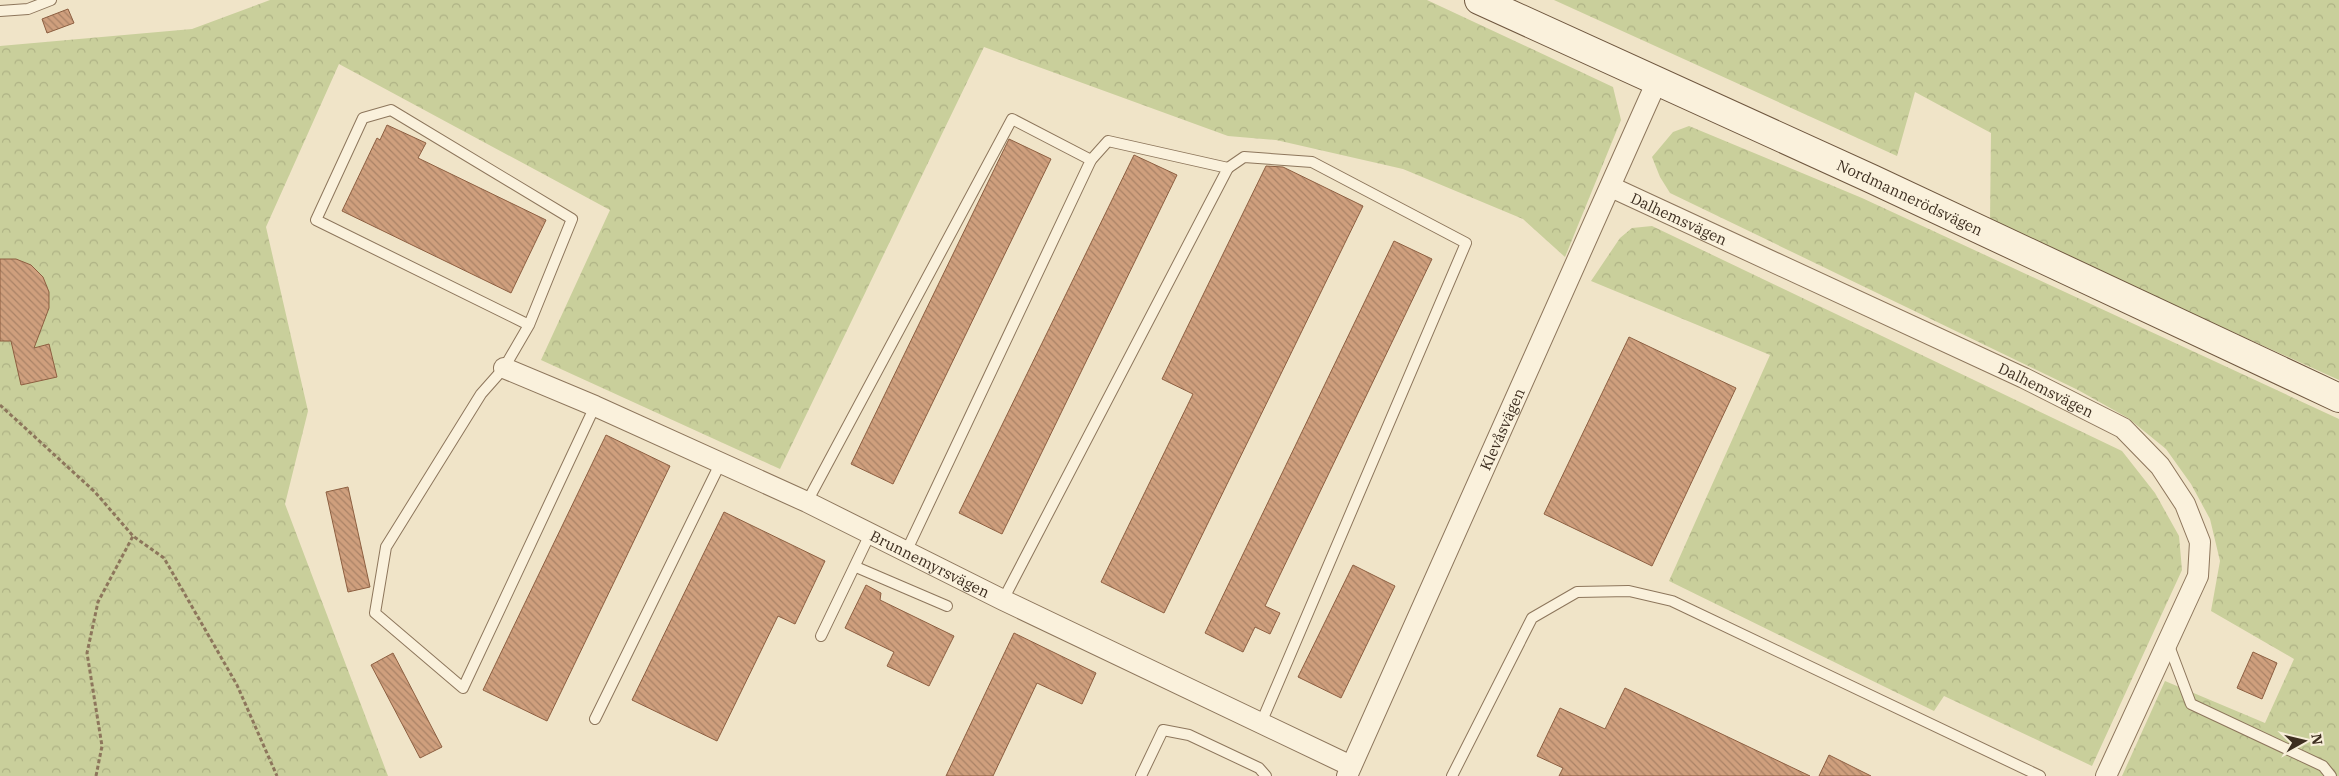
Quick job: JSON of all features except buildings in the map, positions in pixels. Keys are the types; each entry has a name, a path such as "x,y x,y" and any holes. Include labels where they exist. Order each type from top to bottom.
{"main road":[{"name":"Nordmannerödsvägen","path":"1479,0 2339,398"}],"street":[{"name":"Klevåsvägen","path":"1349,771 1611,188 1657,81"},
{"name":"Dalhemsvägen","path":"1611,188 2024,378 2123,428 2160,466 2185,504 2200,542 2198,576 2106,776"},
{"name":"Brunnemyrsvägen","path":"504,368 596,406 807,502 1003,600 1261,724 1349,771"}],"lane":[{"path":"0,11 28,9 45,1"},
{"path":"529,325 316,220 363,118 391,110 572,218 529,325 504,368 482,394 386,547 375,613 463,688 596,406"},
{"path":"807,502 1012,119 1091,160"},
{"path":"906,552 1091,160 1108,141 1228,168"},
{"path":"1003,600 1228,168 1244,157 1312,162 1466,243 1261,724"},
{"path":"595,719 720,464"},
{"path":"822,636 870,534"},
{"path":"856,566 947,606"},
{"path":"1452,776 1532,618 1577,592 1629,591 1672,601 2040,776"},
{"path":"2168,642 2190,704 2323,766 2331,776"},
{"path":"1141,776 1163,730 1189,735 1259,768 1266,776"}],"path":[{"path":"0,405 95,492 133,536 164,558 237,685 277,776"},
{"path":"96,776 102,746 87,653 98,602 133,536"}],"green space":[{"path":"270,0 1427,0 1613,87 1621,120 1565,257 1523,219 1403,169 1276,140 1228,136 984,47 780,469 541,360 610,210 339,64 266,227 308,411 285,504 388,776 0,776 0,46 192,29"},
{"path":"1554,0 2339,0 2339,380 1990,222 1991,133 1915,92 1897,156"},
{"path":"1689,126 1862,198 2339,419 2339,776 2122,776 2165,681 2265,723 2294,659 2211,611 2220,561 2210,519 2191,484 2166,449 2128,418 2078,390 1670,193 1660,177 1652,157 1673,132"},
{"path":"1652,226 2122,451 2155,493 2179,536 2182,570 2092,766 1944,696 1934,711 1669,581 1770,355 1591,281 1620,238 1632,228"}]}
